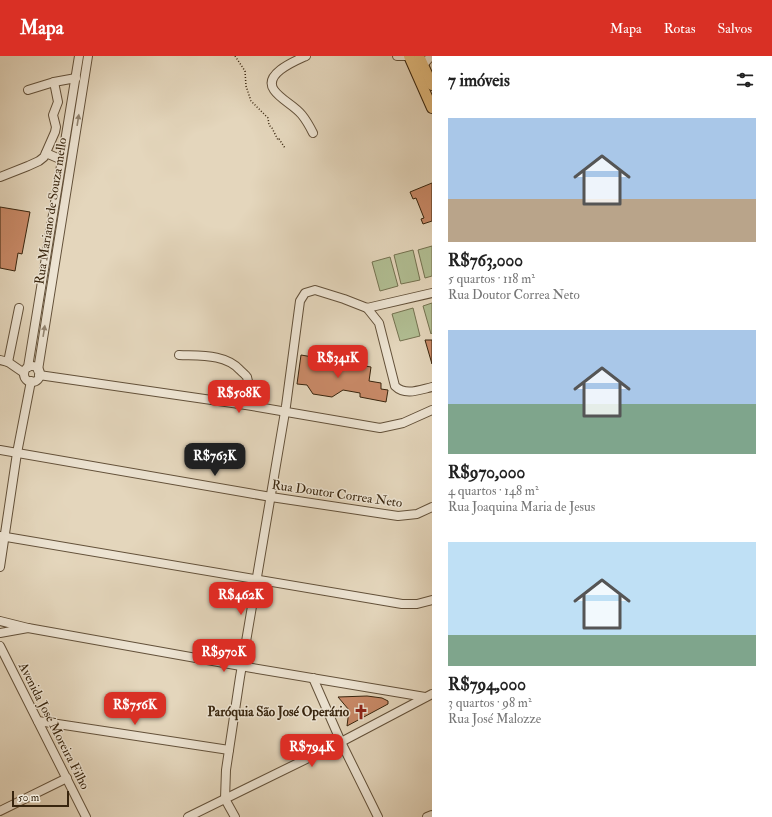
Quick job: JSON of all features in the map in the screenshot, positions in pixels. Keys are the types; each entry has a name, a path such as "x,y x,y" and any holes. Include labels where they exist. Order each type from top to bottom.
{"main road":[{"path":"408,56 432,108"},
{"path":"421,60 432,85"}],"street":[{"name":"Rua Mariano de Souza mello","path":"26,370 79,56"},
{"name":"Rua Mariano de Souza mello","path":"39,372 88,56"},
{"path":"306,56 280,70 273,77 272,84 274,90 302,114 313,133"},
{"path":"397,56 408,56"},
{"path":"421,60 431,56"},
{"path":"28,90 54,82 76,78"},
{"path":"0,177 39,162 44,157 56,132 53,115 58,102 54,82"},
{"path":"46,153 62,160"},
{"path":"235,817 225,799 225,783 229,750 285,411 300,301 305,293 315,290 367,308 379,322 395,386 399,391 406,392 432,387"},
{"path":"367,308 432,293"},
{"path":"19,308 4,361 26,370 34,366 39,372 246,404 380,428 403,423 432,410"},
{"path":"179,355 213,357 227,360 235,364 247,377 248,392 246,404"},
{"path":"26,370 26,379 30,381"},
{"path":"30,381 36,380 39,372"},
{"path":"0,567 3,536 30,381"},
{"name":"Rua Doutor Correa Neto","path":"0,450 271,497 398,516 417,514 432,507"},
{"path":"3,536 402,604 417,604 432,600"},
{"path":"0,622 2,628 0,633 28,628"},
{"path":"0,622 242,667 429,696"},
{"name":"Avenida José Moreira Filho","path":"0,646 86,817"},
{"path":"313,678 341,742 378,817"},
{"path":"188,817 341,742 429,696"},
{"path":"38,721 229,750"},
{"path":"0,811 67,778"},
{"path":"427,817 432,815"}],"path":[{"path":"235,56 245,71 246,86 251,101 268,118 269,125 284,148"}],"green space":[{"path":"432,246 432,276 425,278 418,250"},
{"path":"413,250 420,280 401,284 394,255"},
{"path":"390,257 398,286 380,291 372,262"},
{"path":"432,303 432,333 431,334 423,306"},
{"path":"413,308 420,336 400,341 392,314"}],"building":[{"path":"432,183 432,221 423,224 421,219 424,218 416,198 413,199 410,192"},
{"path":"0,207 30,212 22,254 18,253 15,271 0,268"},
{"path":"425,340 432,340 432,364"},
{"path":"301,355 371,367 369,381 381,383 381,389 388,390 386,402 360,397 360,393 343,390 332,397 313,394 307,385 297,384"},
{"name":"Paróquia São José Operário","path":"367,696 382,698 388,701 388,704 347,726 349,710 338,697"}],"place":[{"name":"Paróquia São José Operário","path":"361,712"}]}
